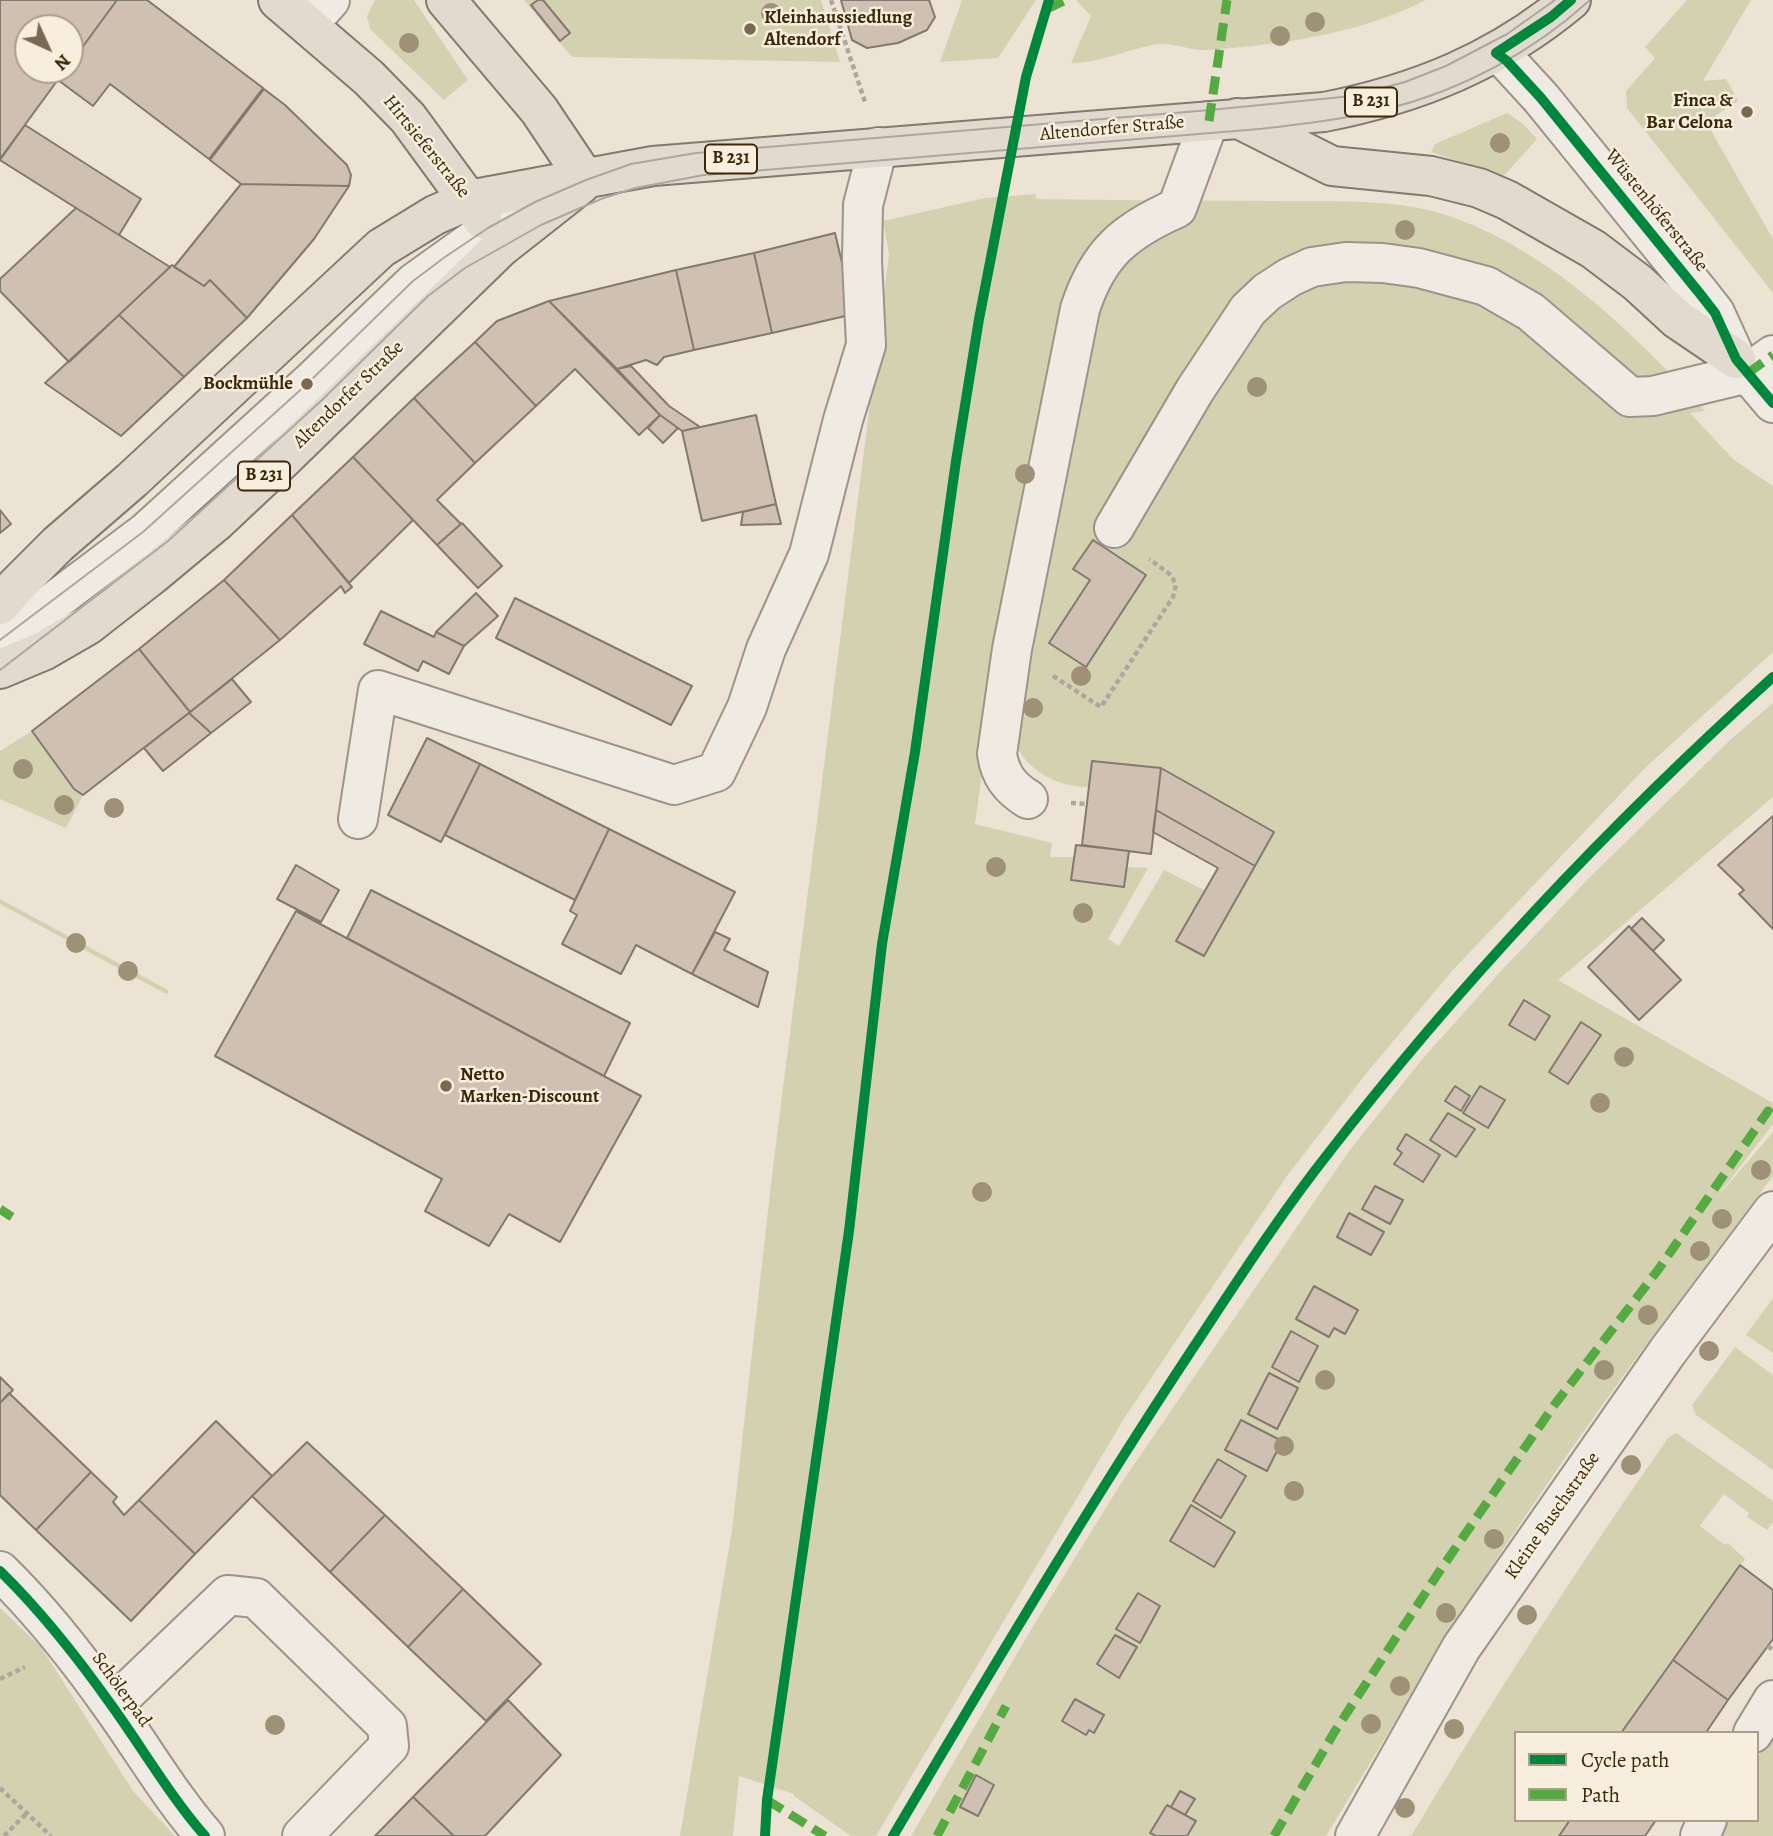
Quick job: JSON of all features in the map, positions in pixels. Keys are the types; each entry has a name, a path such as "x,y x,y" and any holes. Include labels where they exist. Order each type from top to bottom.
{"main road":[{"name":"Hirtsieferstraße","path":"278,0 319,13 369,78 408,118 486,225"},
{"path":"446,0 539,110 586,180"},
{"name":"Altendorfer Straße","path":"0,669 43,651 88,625 217,521 486,225 586,180 653,166 1324,112 1363,104 1452,75 1496,53 1551,17 1571,0"},
{"path":"1223,120 1332,166 1431,176 1471,186 1507,200 1593,249 1638,283 1677,319 1752,363"},
{"name":"Altendorfer Straße","path":"0,606 58,544 132,481 382,248 435,215 486,225 586,180"}],"street":[{"name":"Wüstenhöferstraße","path":"1496,53 1507,61 1541,98 1701,295 1752,363 1773,403"},
{"path":"1028,799 1005,779 997,754 1013,649 1044,484 1085,295 1100,263 1119,242 1141,225 1177,208 1223,120"},
{"path":"358,820 378,690 674,785 716,772 747,707 766,649 809,554 843,420 866,345 862,260 863,205 878,148"},
{"path":"0,642 146,532 314,379 415,282 486,225"},
{"path":"1114,528 1195,390 1248,310 1290,276 1312,267 1346,262 1383,263 1419,268 1486,286 1510,298 1538,318 1630,397 1653,396 1752,363"},
{"name":"Kleine Buschstraße","path":"1355,1836 1461,1648 1668,1351 1773,1211"},
{"name":"Schölerpad","path":"0,1571 29,1599 65,1643 187,1815 205,1836"},
{"name":"Schölerpad","path":"112,1706 228,1595 256,1598 387,1726 389,1746 302,1836"},
{"path":"1754,1731 1773,1700"}],"path":[{"path":"831,0 877,137 878,148"},
{"path":"1013,649 1101,708 1173,597 1175,585 1171,575 1117,534 1114,528"},
{"path":"0,1788 51,1836"},
{"path":"4,1836 27,1813"}],"shaded area":[{"path":"375,0 414,0 468,80 444,100 370,29 367,16"},
{"name":"Kleinhaussiedlung Altendorf","path":"524,0 821,0 840,62 572,57"},
{"path":"962,0 1036,0 998,58 940,62"},
{"path":"1076,0 1426,0 1374,21 1291,41 1207,50 1160,44 1094,61 1071,63 1091,16"},
{"path":"1687,0 1751,0 1703,81 1726,79 1738,101 1706,122 1773,239 1773,293 1627,108 1626,91 1655,58 1645,47"},
{"path":"1507,113 1523,124 1537,139 1503,177 1431,152 1435,144"},
{"path":"1036,194 1036,199 1343,201 1389,204 1434,211 1455,218 1526,253 1559,275 1621,326 1705,411 1690,413 1734,460 1773,486 1773,652 1646,767 1452,971 1365,1075 1287,1176 1125,1417 876,1836 851,1836 794,1794 739,1776 733,1836 680,1836 732,1530 773,1167 889,254 883,221 985,198","holes":["997,666 1019,750 1024,759 1040,773 1069,785 1089,787 1092,761 1274,832 1204,956 1177,941 1204,890 1164,870 1119,946 1108,939 1148,868 1126,867 1124,887 1072,881 1075,857 1050,857 1052,843 975,824"]},
{"path":"1773,703 1773,797 1558,980 1773,1103 1773,1124 1713,1202 1773,1132 1773,1176 1626,1372 1503,1549 1326,1836 911,1836 1036,1621 1120,1485 1349,1151 1424,1057 1589,878 1729,741"},
{"path":"32,731 74,789 83,795 66,828 0,799 0,751"},
{"path":"0,899 168,990 168,993 0,904"},
{"path":"1773,1298 1773,1353 1746,1335"},
{"path":"1735,1347 1773,1375 1773,1470 1696,1415 1692,1405"},
{"path":"1676,1433 1773,1501 1773,1522 1767,1530 1747,1517 1749,1513 1724,1494 1700,1526 1725,1545 1728,1543 1745,1559 1622,1731 1514,1731 1514,1822 1569,1822 1559,1836 1411,1836 1568,1585 1668,1438"},
{"path":"0,1608 41,1647 133,1791 175,1836 0,1836"},
{"path":"1773,1738 1773,1836 1719,1836 1724,1822 1759,1822 1759,1754"}],"building":[{"path":"0,0 117,0 84,45 84,14 14,14 14,84 55,84 0,159"},
{"path":"117,0 147,0 263,88 209,159 110,84 93,106 63,84 84,84 84,45"},
{"path":"543,0 570,33 560,41 531,5"},
{"path":"841,0 929,0 935,17 927,30 898,43 867,48 852,40"},
{"path":"264,89 285,105 347,165 351,175 349,186 241,184 210,160"},
{"path":"25,125 141,199 119,235 0,160"},
{"path":"241,184 349,186 314,239 247,318 210,280 204,286 174,267"},
{"path":"76,208 170,267 69,362 0,291 0,279"},
{"path":"835,233 854,314 772,333 754,253"},
{"path":"754,253 772,333 694,350 676,270"},
{"path":"172,265 204,286 210,280 247,318 184,377 119,315"},
{"path":"676,270 694,350 664,357 657,365 646,360 617,369 549,301"},
{"path":"549,301 660,415 639,435 575,369 536,406 475,342 497,321"},
{"path":"119,315 184,377 121,436 45,383"},
{"path":"475,342 536,406 475,463 414,398"},
{"path":"631,366 669,406 700,427 682,431 660,415 617,369"},
{"path":"414,398 475,463 437,500 461,524 437,545 353,457"},
{"path":"660,415 678,428 663,443 648,428"},
{"path":"756,415 776,504 702,521 682,431"},
{"path":"353,457 413,520 349,583 292,515"},
{"path":"776,504 781,524 741,525 743,512"},
{"path":"0,510 11,524 0,533"},
{"path":"292,515 352,587 345,593 341,586 280,640 224,580"},
{"path":"462,523 502,566 478,588 437,545"},
{"path":"1093,540 1146,575 1086,667 1049,643 1090,580 1073,569"},
{"path":"224,580 280,640 190,712 139,649"},
{"path":"476,593 498,616 464,646 436,632"},
{"path":"515,598 692,686 671,725 496,638"},
{"path":"381,611 434,637 436,632 464,646 449,674 423,661 418,671 364,644"},
{"path":"139,649 190,712 83,795 74,789 32,731"},
{"path":"232,679 251,702 211,733 189,713"},
{"path":"189,713 211,733 163,771 144,748"},
{"path":"427,738 480,764 441,842 388,815"},
{"path":"1092,761 1161,768 1151,854 1082,845"},
{"path":"480,764 609,829 575,900 445,835"},
{"path":"1161,768 1274,832 1255,866 1156,810"},
{"path":"1156,810 1255,866 1204,956 1176,941 1218,868 1153,832"},
{"path":"1773,816 1773,929 1739,894 1744,890 1718,865"},
{"path":"609,829 735,892 692,974 636,945 621,974 562,944 577,915 570,911"},
{"path":"1076,845 1129,851 1124,887 1071,880"},
{"path":"296,865 339,890 321,922 277,899"},
{"path":"371,890 630,1023 604,1076 347,938"},
{"name":"Netto Marken-Discount","path":"296,911 641,1096 560,1242 509,1214 489,1246 425,1211 442,1179 215,1056"},
{"path":"1642,918 1664,940 1653,951 1631,929"},
{"path":"1629,926 1681,980 1639,1020 1588,967"},
{"path":"715,932 730,939 724,950 768,972 758,1007 692,974"},
{"path":"1524,1000 1550,1016 1535,1040 1509,1025"},
{"path":"1581,1022 1601,1035 1568,1084 1549,1072"},
{"path":"1455,1086 1470,1096 1461,1111 1445,1101"},
{"path":"1480,1086 1505,1100 1488,1128 1463,1113"},
{"path":"1448,1113 1475,1129 1456,1157 1430,1140"},
{"path":"1406,1134 1440,1155 1423,1182 1394,1164 1402,1153 1397,1149"},
{"path":"1375,1186 1403,1200 1390,1224 1362,1209"},
{"path":"1349,1213 1384,1232 1371,1255 1337,1237"},
{"path":"1314,1286 1358,1310 1345,1334 1334,1328 1329,1337 1296,1319"},
{"path":"1291,1331 1318,1346 1299,1382 1272,1367"},
{"path":"1269,1373 1298,1388 1277,1429 1248,1414"},
{"path":"0,1377 13,1390 0,1403"},
{"path":"9,1393 91,1472 36,1530 0,1495 0,1403"},
{"path":"1241,1420 1282,1441 1267,1471 1225,1450"},
{"path":"216,1421 272,1476 195,1554 139,1500"},
{"path":"307,1442 385,1515 330,1572 252,1496"},
{"path":"1218,1459 1246,1476 1221,1518 1193,1501"},
{"path":"91,1472 117,1497 113,1502 124,1515 139,1500 195,1554 131,1621 36,1530"},
{"path":"1191,1505 1235,1532 1214,1567 1170,1541"},
{"path":"385,1515 463,1589 408,1647 330,1572"},
{"path":"1740,1565 1773,1590 1773,1639 1728,1700 1673,1660"},
{"path":"463,1589 541,1664 486,1721 408,1647"},
{"path":"1138,1593 1160,1606 1140,1643 1116,1629"},
{"path":"1115,1635 1137,1647 1119,1678 1097,1664"},
{"path":"1673,1660 1728,1700 1707,1731 1622,1731"},
{"path":"1075,1699 1104,1715 1094,1733 1089,1730 1086,1735 1062,1721"},
{"path":"508,1700 561,1755 485,1836 454,1836 413,1797"},
{"path":"976,1775 994,1785 978,1816 960,1807"},
{"path":"1180,1791 1195,1799 1185,1815 1171,1807"},
{"path":"413,1797 454,1836 375,1836"},
{"path":"1167,1805 1196,1821 1187,1836 1156,1836 1150,1833"},
{"path":"1569,1822 1655,1822 1645,1836 1559,1836"}],"tram line":[{"path":"0,640 143,532 307,384 413,281 488,228 535,202 586,180 631,164 696,153 1352,96 1405,82 1446,66 1507,34 1555,0"},
{"path":"0,670 168,541 322,400 428,296 465,268 541,225 601,199 635,188 704,175 1259,129 1371,113 1442,91 1495,67 1545,36 1590,0"}],"marked path":[{"path":"1047,9 1066,0"},
{"path":"1209,121 1227,0"},
{"path":"1748,373 1773,355"},
{"path":"1274,1836 1335,1731 1441,1569 1555,1404 1658,1270 1768,1111 1773,1115"},
{"path":"0,1209 12,1217"},
{"path":"937,1836 1006,1706"},
{"path":"767,1800 825,1836"}],"cycle path":[{"path":"765,1836 767,1800 849,1231 882,944 915,752 956,461 979,319 1026,77 1049,0"},
{"path":"1571,0 1551,17 1496,53 1507,61 1541,98 1701,295 1715,313 1736,359 1773,403"},
{"path":"893,1836 1115,1468 1242,1274 1309,1178 1430,1028 1484,966 1596,847 1773,677"},
{"path":"0,1571 73,1653 180,1805 205,1836"}],"place":[{"name":"Kleinhaussiedlung Altendorf","path":"750,29"},
{"name":"Finca & Bar Celona","path":"1747,112"},
{"name":"Bockmühle","path":"307,384"},
{"name":"Netto Marken-Discount","path":"446,1086"}]}
